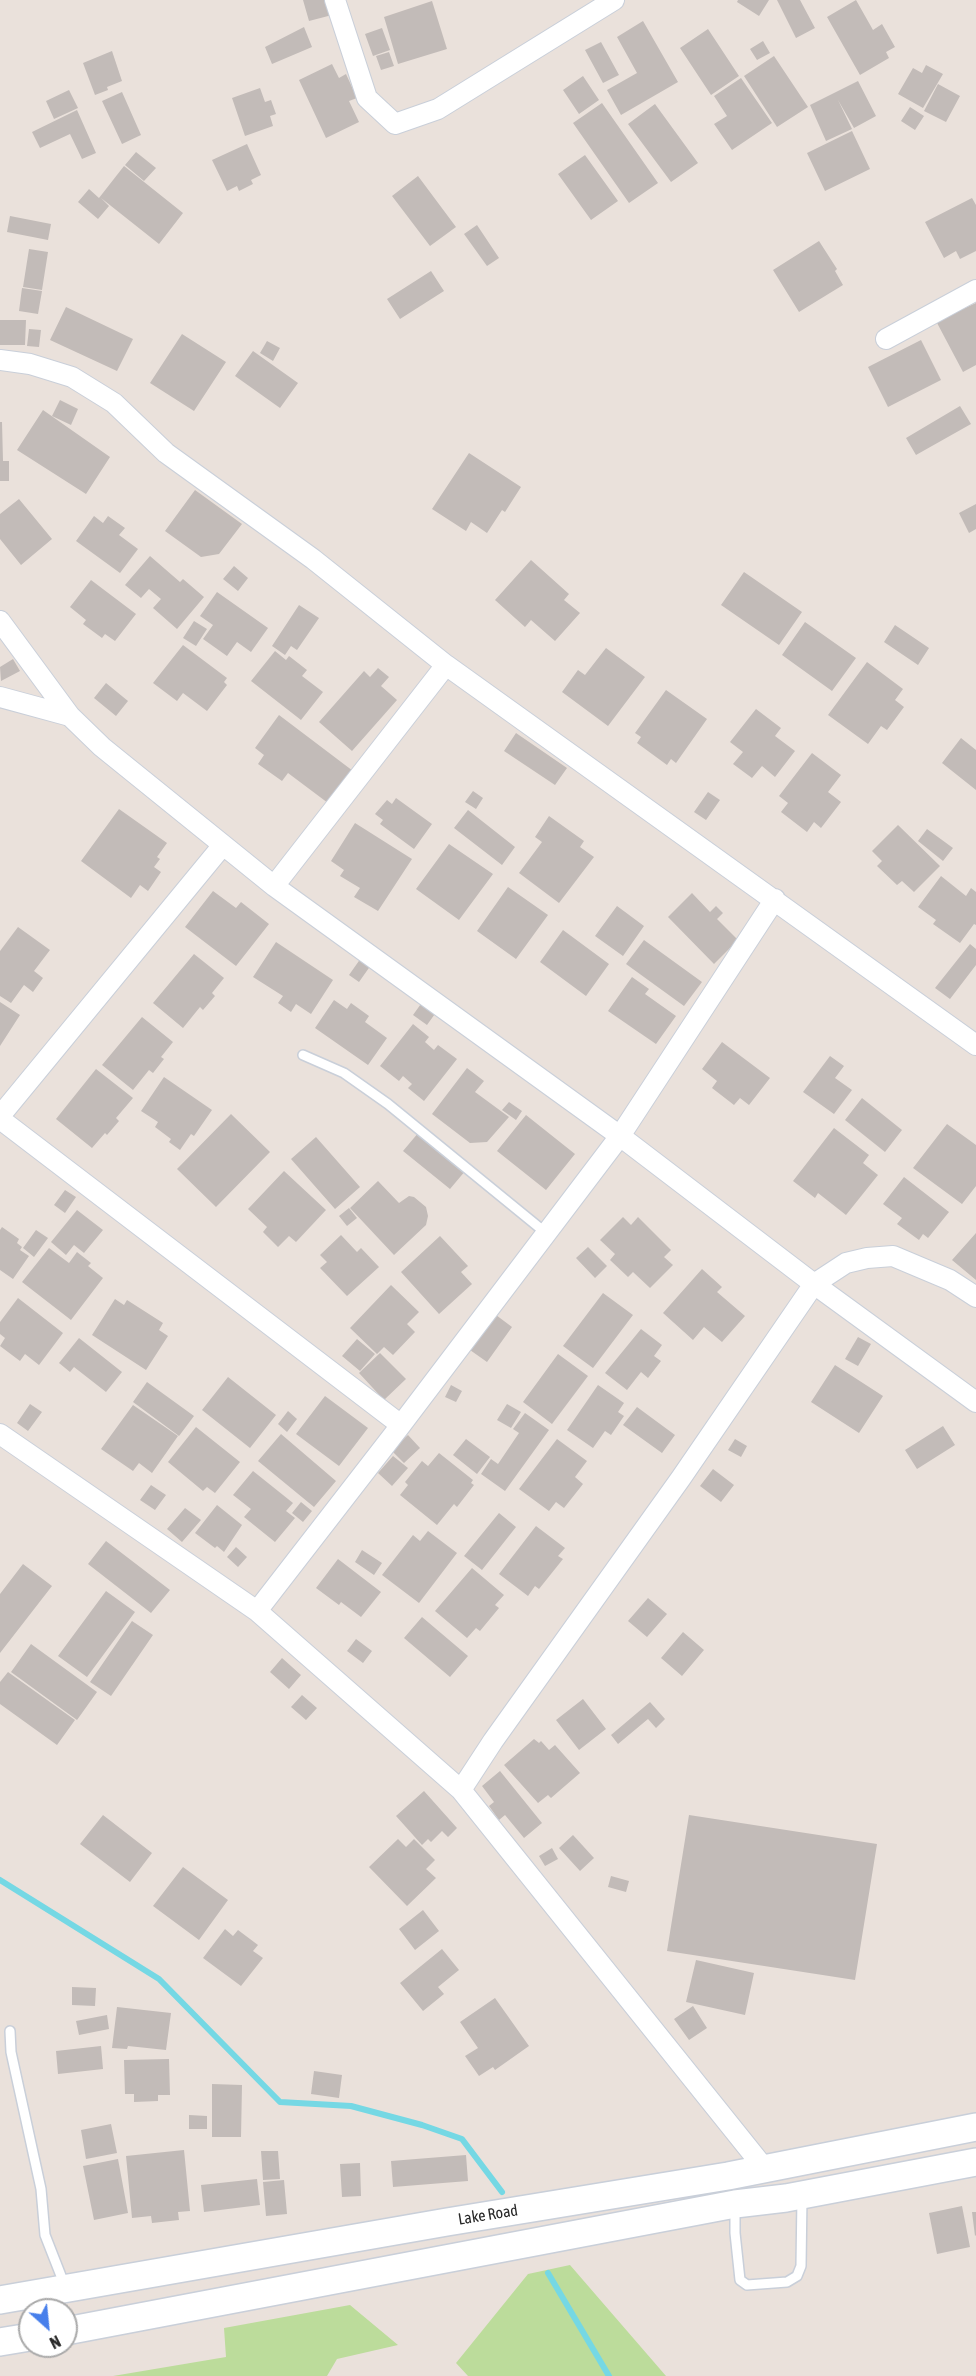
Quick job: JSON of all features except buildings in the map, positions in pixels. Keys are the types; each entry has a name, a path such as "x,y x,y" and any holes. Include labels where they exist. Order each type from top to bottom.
{"main road":[{"name":"Lake Road","path":"0,2300 765,2169 976,2127"},
{"path":"78,2329 735,2204 976,2162"},
{"path":"0,2342 18,2339"}],"street":[{"path":"335,0 367,98 395,124 438,109 614,0"},
{"path":"886,339 976,290"},
{"path":"0,360 30,364 72,377 114,404 166,453 313,559 446,665 976,1045"},
{"path":"0,621 70,716 102,747 273,886 620,1136 814,1284 976,1402"},
{"path":"273,886 446,665"},
{"path":"0,697 70,716"},
{"path":"223,845 0,1117 401,1425"},
{"path":"257,1611 620,1136 775,899"},
{"path":"461,1790 493,1741 681,1478 814,1284 846,1263 867,1258 893,1257 950,1280 976,1297"},
{"path":"0,1434 257,1611 461,1790 765,2169"}],"lane":[{"path":"303,1055 344,1073 388,1104 546,1233"},
{"path":"10,2031 11,2052 41,2189 45,2235 66,2288"},
{"path":"735,2204 735,2233 740,2280 747,2285 787,2282 797,2276 801,2266 802,2194"}],"green space":[{"path":"570,2265 666,2376 468,2376 456,2363 528,2274"},
{"path":"350,2305 398,2345 337,2359 327,2376 113,2376 226,2357 224,2328"}],"waterway":[{"path":"0,1880 159,1979 280,2102 351,2106 422,2125 462,2139 502,2192"},
{"path":"548,2273 609,2376"}]}
